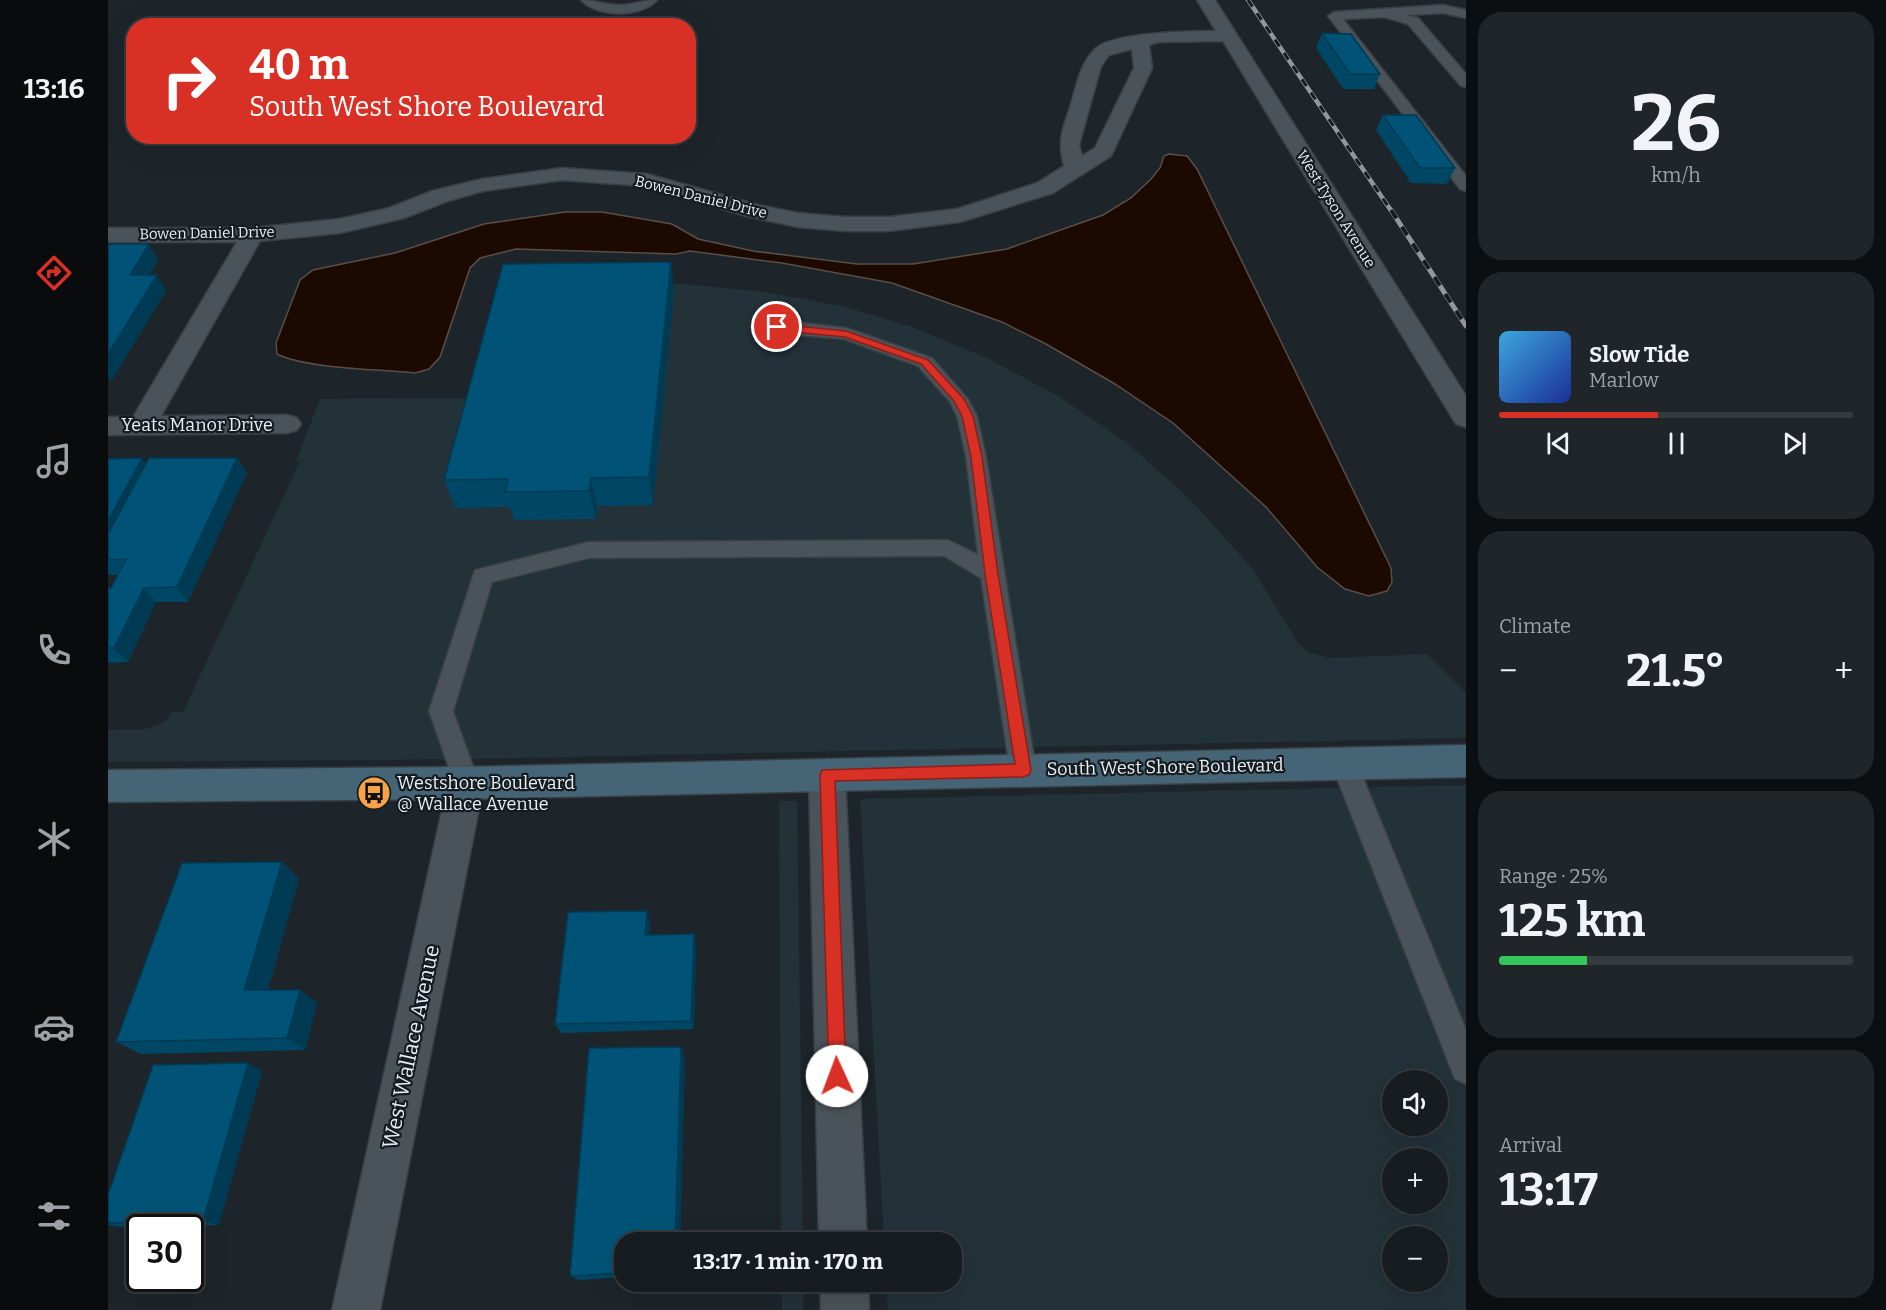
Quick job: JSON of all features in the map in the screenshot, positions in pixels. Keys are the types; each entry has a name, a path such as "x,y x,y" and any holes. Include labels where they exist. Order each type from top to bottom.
{"street":[{"name":"West Tyson Avenue","path":"1206,0 1466,418"},
{"path":"1075,168 1069,145 1092,65 1103,51 1118,45 1157,37 1228,36"},
{"name":"Bowen Daniel Drive","path":"108,235 252,235 340,225 396,213 440,196 482,185 562,174 647,180 754,211 846,224 888,224 960,215 1045,188 1104,152 1143,68 1140,42"},
{"path":"1089,77 1135,85"},
{"path":"142,425 252,235"},
{"name":"Yeats Manor Drive","path":"108,426 287,424"},
{"name":"South West Shore Boulevard","path":"108,786 466,783 1466,761"},
{"path":"827,775 843,1232"},
{"name":"West Wallace Avenue","path":"356,1310 466,783"},
{"path":"844,1292 845,1310"}],"lane":[{"path":"587,0 597,6 622,9 651,0"},
{"path":"1466,14 1443,9 1334,16 1466,186"},
{"path":"1384,13 1413,21 1465,81"},
{"path":"759,327 795,328 846,334 925,362 958,399 967,416 976,457 1023,770"},
{"path":"466,783 441,711 483,576 590,550 948,548 992,574"},
{"path":"1344,764 1466,1068"}],"shaded area":[{"path":"1169,154 1187,156 1197,169 1391,568 1392,582 1387,591 1369,596 1345,589 1317,567 1266,507 1173,423 1115,384 1046,344 1002,322 892,283 782,263 690,251 676,254 516,249 480,258 470,268 440,357 429,369 415,373 344,368 306,363 277,354 276,343 300,280 313,270 395,253 484,224 565,212 602,212 672,224 698,239 753,251 857,264 913,264 1007,249 1103,215 1131,198 1151,179 1160,168 1164,156"},
{"path":"515,283 686,284 765,292 842,306 912,327 987,358 1058,396 1126,442 1190,499 1252,568 1298,643 1308,652 1329,658 1427,654 1466,693 1466,738 471,759 108,762 108,730 147,729 164,722 172,712 183,712 300,461 296,461 320,399 472,398"},
{"path":"1466,785 1466,1310 888,1310 887,1292 962,1292 962,1232 883,1232 860,799"},
{"path":"779,801 797,801 803,1232 781,1232"},
{"path":"782,1292 803,1292 803,1310 782,1310"}],"building":[{"path":"1322,33 1351,34 1380,74 1350,74"},
{"path":"1383,115 1416,115 1455,168 1420,168"},
{"path":"108,244 149,244 130,275 157,275 108,354"},
{"path":"671,262 649,477 591,478 589,491 505,492 508,479 444,480 503,264"},
{"path":"142,458 108,521 108,459"},
{"path":"149,458 237,458 177,587 144,588 114,648 108,648 108,588 111,588 126,559 108,560 108,534"},
{"path":"282,862 244,990 300,990 287,1038 116,1042 182,863"},
{"path":"647,911 645,935 694,934 691,1021 555,1024 568,912"},
{"path":"681,1047 675,1232 614,1232 614,1274 570,1276 589,1048"},
{"path":"248,1063 204,1217 204,1214 126,1214 126,1223 108,1223 108,1195 153,1065"}],"railway":[{"path":"1248,0 1392,212"},
{"path":"1391,210 1466,326"}],"place":[{"name":"Westshore Boulevard @ Wallace Avenue","path":"374,793"}],"route":[{"path":"777,327 846,334 925,362 958,399 967,416 976,457 1023,770 827,775 837,1076"}]}
